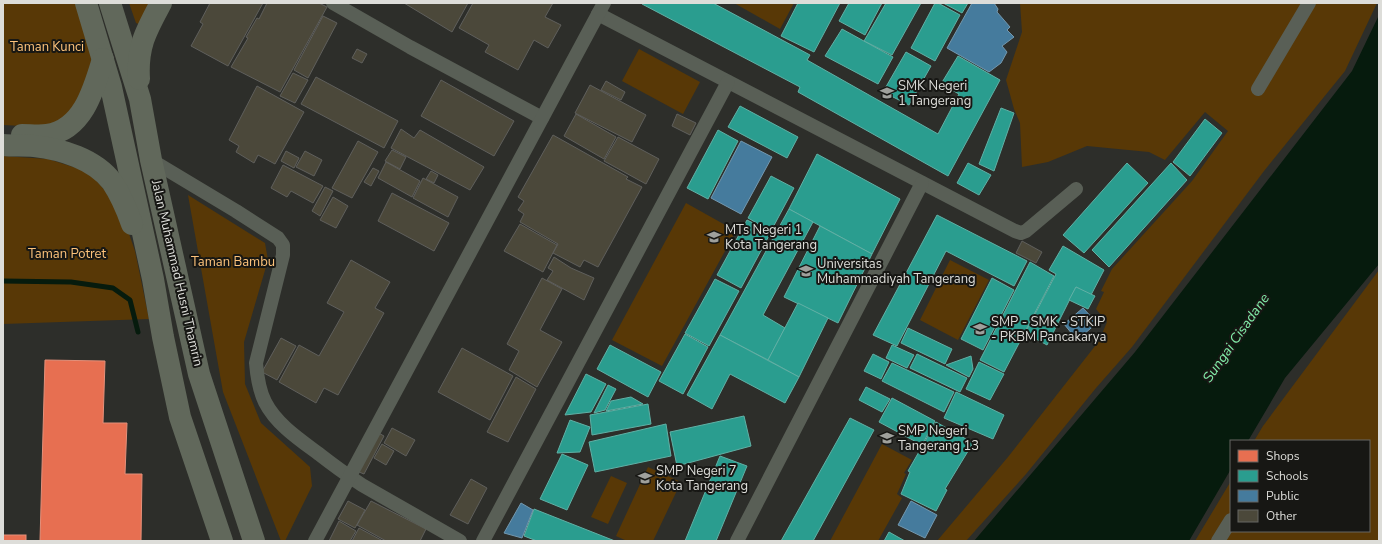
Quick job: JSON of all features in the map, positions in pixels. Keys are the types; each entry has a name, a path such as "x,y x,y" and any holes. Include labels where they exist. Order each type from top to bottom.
{"main road":[{"name":"Jalan Muhammad Husni Thamrin","path":"86,3 111,87 153,279 174,390 186,435 222,541"},
{"name":"Jalan Muhammad Husni Thamrin","path":"110,3 140,100 151,160 202,382 254,541"},
{"path":"140,100 138,62 141,45 161,3"},
{"path":"3,134 47,135 62,130 74,122 84,109 92,93 103,59"},
{"path":"3,146 33,146 51,149 78,157 93,165 104,174 112,183 122,202 130,220 142,256 153,279"},
{"path":"174,390 190,381 202,382"}],"street":[{"path":"334,3 410,48 542,118"},
{"path":"1258,89 1310,3"},
{"path":"314,541 601,9 728,82 1015,231 1021,233 1076,190"},
{"path":"483,541 728,82"},
{"path":"151,160 278,238 283,245 284,255 256,363 263,399 269,409 293,434 362,485 460,541"},
{"path":"737,541 922,184"},
{"path":"1218,541 1230,522"}],"green space":[{"name":"Taman Kunci","path":"3,3 77,3 92,39 91,62 86,86 67,117 43,127 3,125"},
{"path":"129,3 156,3 143,26 136,23"},
{"path":"734,3 794,3 780,29"},
{"path":"1020,3 1377,3 1345,71 1264,171 1132,347 1096,388 1026,474 966,541 937,541 1008,457 1099,341 1107,322 1096,309 1104,292 1101,291 1112,269 1192,181 1228,131 1205,112 1165,160 1149,152 1087,146 1048,162 1022,167 1020,123 1014,109 1006,80 1022,32"},
{"path":"639,49 700,82 683,114 622,81"},
{"name":"Taman Potret","path":"3,156 48,159 89,172 120,208 135,251 149,319 3,324"},
{"name":"Taman Bambu","path":"188,195 265,243 268,260 244,342 245,384 261,423 310,467 312,486 285,541 281,541 223,392"},
{"path":"686,203 736,231 662,366 612,340"},
{"path":"950,260 989,280 958,340 920,320"},
{"path":"1379,270 1379,541 1195,541 1230,483 1230,532 1370,532 1370,440 1255,440 1263,426"},
{"path":"882,444 912,460 904,473 906,474 897,494 902,498 878,541 830,541"},
{"path":"648,467 681,482 653,541 627,541 616,536"},
{"path":"611,476 627,483 608,524 591,517"}],"water":[{"name":"Sungai Cisadane","path":"1379,15 1379,264 1285,378 1249,440 1230,440 1230,471 1189,541 974,541 1135,352 1352,71"}],"building: Shops":[{"path":"45,360 105,361 103,423 127,423 125,474 142,474 141,541 40,541"},
{"path":"3,535 26,535 26,541 3,541"}],"building: Schools":[{"path":"642,3 713,3 810,55 807,60 938,134 959,94 941,84 958,56 1000,80 948,176 798,92 800,87"},
{"path":"798,3 840,3 814,52 781,36"},
{"path":"849,3 882,3 865,35 839,21"},
{"path":"886,3 921,3 892,55 864,41"},
{"path":"935,3 938,3 960,15 935,61 911,48"},
{"path":"943,3 968,3 962,13"},
{"path":"842,29 893,57 878,84 825,56"},
{"path":"906,52 931,66 909,105 883,92"},
{"path":"740,106 798,137 787,158 728,127"},
{"path":"1001,108 1014,113 994,171 979,164"},
{"path":"1205,119 1222,133 1190,176 1173,162"},
{"path":"718,130 738,141 708,199 687,188"},
{"path":"817,154 900,199 872,254 789,209"},
{"path":"968,163 991,175 979,195 957,183"},
{"path":"1127,163 1148,183 1084,253 1063,235"},
{"path":"1171,163 1187,180 1109,267 1092,250"},
{"path":"771,176 794,188 771,231 748,218"},
{"path":"789,209 813,222 763,315 785,328 768,360 720,335"},
{"path":"937,215 1027,261 1014,286 946,251 897,346 873,335"},
{"path":"747,220 771,232 741,288 717,275"},
{"path":"820,226 872,254 838,323 784,297"},
{"path":"1063,246 1104,270 1091,295 1076,287 1047,345 1025,333 1056,274 1049,270"},
{"path":"1030,262 1054,276 1004,372 980,360"},
{"path":"992,278 1014,290 983,350 961,339"},
{"path":"715,279 739,291 709,346 685,333"},
{"path":"1076,287 1095,296 1088,309 1069,300"},
{"path":"798,303 828,318 799,377 768,360"},
{"path":"908,328 952,349 945,364 901,343"},
{"path":"685,334 708,347 683,394 659,381"},
{"path":"720,335 799,377 785,403 730,374 712,409 687,395"},
{"path":"610,345 661,372 648,397 597,369"},
{"path":"892,345 914,355 907,368 886,358"},
{"path":"873,354 889,362 881,379 864,371"},
{"path":"917,354 967,378 960,392 910,368"},
{"path":"971,356 973,369 969,377 946,365"},
{"path":"979,362 1004,374 990,400 966,389"},
{"path":"892,363 954,392 944,412 882,381"},
{"path":"586,374 606,384 591,412 565,415"},
{"path":"608,385 616,389 605,410 594,413"},
{"path":"866,387 890,399 882,412 859,400"},
{"path":"956,392 1004,415 993,439 944,418"},
{"path":"631,397 643,404 606,411 611,401"},
{"path":"892,398 935,421 922,445 879,422"},
{"path":"648,404 651,424 592,435 590,415"},
{"path":"744,416 751,446 677,466 670,432"},
{"path":"850,418 874,430 813,541 781,541"},
{"path":"570,420 590,427 580,452 557,453"},
{"path":"936,422 973,443 945,489 947,490 936,511 901,494 910,472 908,471"},
{"path":"666,424 671,456 595,472 589,442"},
{"path":"562,454 588,465 567,510 540,499"},
{"path":"720,456 747,466 716,541 685,541"},
{"path":"534,509 615,541 537,541 524,536"},
{"path":"889,532 905,541 884,541"}],"building: Public":[{"path":"972,3 994,3 998,9 997,12 1010,27 1007,30 1014,37 1002,46 1007,52 1001,63 989,72 947,48"},
{"path":"741,141 772,157 741,214 711,198"},
{"path":"1083,308 1097,323 1077,340 1064,324"},
{"path":"911,501 937,515 925,538 898,525"},
{"path":"521,503 533,510 522,538 504,533"}],"building: Other":[{"path":"210,3 263,3 228,66 191,46 203,24 200,22"},
{"path":"267,3 319,3 327,7 280,92 231,67 248,38 246,37 257,18 259,19"},
{"path":"404,3 468,3 452,32"},
{"path":"473,3 553,3 545,17 561,25 548,48 534,40 518,70 485,52 489,45 459,28"},
{"path":"323,16 337,23 308,78 294,70"},
{"path":"357,49 367,54 362,63 352,58"},
{"path":"293,73 308,80 295,103 280,96"},
{"path":"316,77 398,121 384,148 301,104"},
{"path":"441,80 514,121 494,156 421,116"},
{"path":"606,81 625,92 621,100 601,90"},
{"path":"590,85 646,115 632,142 575,113"},
{"path":"257,86 304,112 275,164 258,155 254,163 236,152 239,146 229,140"},
{"path":"576,114 616,137 604,159 564,136"},
{"path":"677,114 696,123 690,135 672,126"},
{"path":"401,129 414,138 420,130 484,167 470,190 391,148"},
{"path":"553,135 628,177 626,179 642,187 598,267 584,260 580,267 553,253 558,244 520,222 524,214 518,210 524,201 518,197"},
{"path":"618,137 659,159 646,184 604,161"},
{"path":"358,141 378,152 352,198 332,188"},
{"path":"392,150 406,157 400,169 385,161"},
{"path":"286,151 299,158 294,168 281,161"},
{"path":"305,151 322,160 314,176 296,167"},
{"path":"386,162 420,181 412,197 378,178"},
{"path":"283,165 323,186 313,203 291,191 287,197 271,188"},
{"path":"373,168 379,171 371,186 364,182"},
{"path":"431,171 438,175 434,183 426,179"},
{"path":"423,178 458,197 448,217 413,198"},
{"path":"325,187 333,191 320,216 312,211"},
{"path":"392,193 449,223 434,251 378,221"},
{"path":"333,197 348,206 336,228 320,220"},
{"path":"520,224 557,245 543,272 504,251"},
{"path":"1022,241 1042,252 1036,263 1016,253"},
{"path":"554,257 571,268 594,278 584,300 547,280 553,271 548,268"},
{"path":"351,260 390,282 375,308 384,313 338,395 324,388 316,403 279,382 299,345 319,356 344,312 327,303"},
{"path":"542,278 562,289 540,330 562,342 537,387 509,370 519,351 507,344"},
{"path":"281,338 296,346 277,380 262,372"},
{"path":"462,348 513,376 490,420 438,392"},
{"path":"516,377 536,389 508,442 487,432"},
{"path":"392,428 415,440 406,456 384,443"},
{"path":"375,431 384,436 364,474 354,470"},
{"path":"382,444 394,451 386,465 374,458"},
{"path":"471,479 487,488 468,524 450,515"},
{"path":"348,501 365,510 355,528 338,519"},
{"path":"371,501 426,529 420,541 386,541 357,525"},
{"path":"339,521 356,531 350,541 329,541"},
{"path":"359,528 383,541 352,541"}],"waterway":[{"path":"3,281 71,282 113,288 130,300 138,332"}],"place":[{"name":"SMK Negeri 1 Tangerang","path":"887,93"},
{"name":"MTs Negeri 1 Kota Tangerang","path":"714,237"},
{"name":"Universitas Muhammadiyah Tangerang","path":"806,271"},
{"name":"SMP - SMK - STKIP - PKBM Pancakarya","path":"980,329"},
{"name":"SMP Negeri Tangerang 13","path":"887,438"},
{"name":"SMP Negeri 7 Kota Tangerang","path":"645,478"}]}
